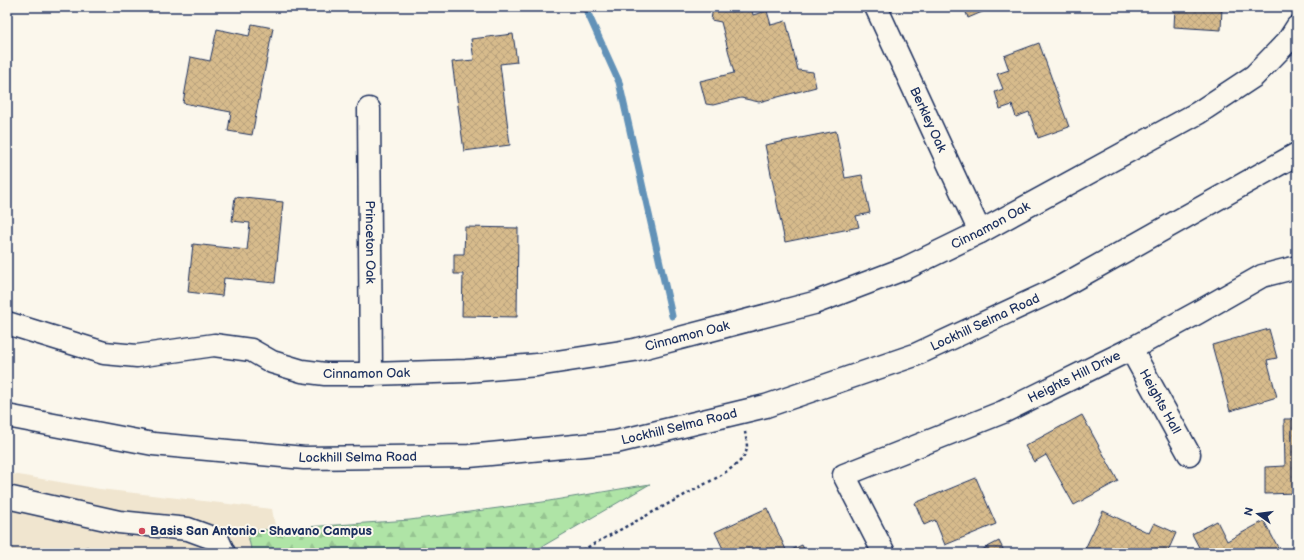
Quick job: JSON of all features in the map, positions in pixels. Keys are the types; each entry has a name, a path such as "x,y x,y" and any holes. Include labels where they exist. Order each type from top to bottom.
{"street":[{"name":"Berkley Oak","path":"876,7 980,232"},
{"name":"Cinnamon Oak","path":"7,323 104,353 137,356 214,345 251,350 272,362 302,371 325,374 466,371 537,365 634,350 814,303 906,268 980,232 1198,113 1254,76 1288,41 1297,27"},
{"name":"Princeton Oak","path":"369,109 371,374"},
{"name":"Lockhill Selma Road","path":"7,416 153,444 304,458 469,456 616,442 766,406 915,355 1057,289 1297,154"},
{"name":"Heights Hill Drive","path":"884,553 844,475 1004,412 1131,349 1197,314 1262,276 1297,266"},
{"name":"Heights Hall","path":"1131,349 1189,454"},
{"path":"7,497 119,522 188,529 218,540 224,553"}],"path":[{"path":"577,553 718,477 738,463 745,455"}],"shaded area":[{"name":"Basis San Antonio - Shavano Campus","path":"7,473 100,489 272,509 280,553 7,553"}],"green space":[{"path":"650,484 531,553 252,553 247,531 410,520 543,502"}],"building":[{"path":"713,7 751,7 753,15 767,11 771,25 786,21 798,70 813,72 816,87 759,102 741,98 713,105 706,104 700,81 734,73 721,22 711,20"},
{"path":"964,7 994,7 968,18"},
{"path":"1175,7 1222,7 1221,30 1174,27"},
{"path":"252,24 273,28 252,135 228,131 231,112 183,103 191,57 210,61 217,29 249,36"},
{"path":"513,34 517,62 500,64 510,145 464,151 452,62 474,60 471,39"},
{"path":"1039,43 1069,127 1038,138 1029,112 1016,117 1012,105 1000,109 995,92 1003,89 997,74 1009,70 1004,56"},
{"path":"836,131 845,178 862,175 870,213 856,216 859,227 785,242 765,145"},
{"path":"235,197 283,202 275,283 224,278 222,296 188,292 193,244 247,250 250,223 232,221"},
{"path":"465,227 518,228 517,317 462,316 463,274 454,274 454,254 464,254"},
{"path":"1269,329 1277,358 1267,360 1277,397 1230,411 1212,345"},
{"path":"1082,415 1118,481 1074,505 1046,455 1034,462 1025,446"},
{"path":"1284,419 1297,419 1297,493 1265,494 1265,467 1285,466"},
{"path":"976,478 996,524 945,545 935,520 924,525 915,503"},
{"path":"767,508 787,552 802,545 806,553 725,553 715,532"},
{"path":"1103,511 1149,533 1154,523 1176,533 1167,553 1083,553"},
{"path":"1217,521 1227,541 1264,521 1281,553 1202,553 1192,534"},
{"path":"999,541 1005,553 976,553"},
{"path":"88,547 90,553 42,553"}],"waterway":[{"path":"585,7 619,82 672,316"}],"place":[{"name":"Basis San Antonio - Shavano Campus","path":"142,531"}]}
